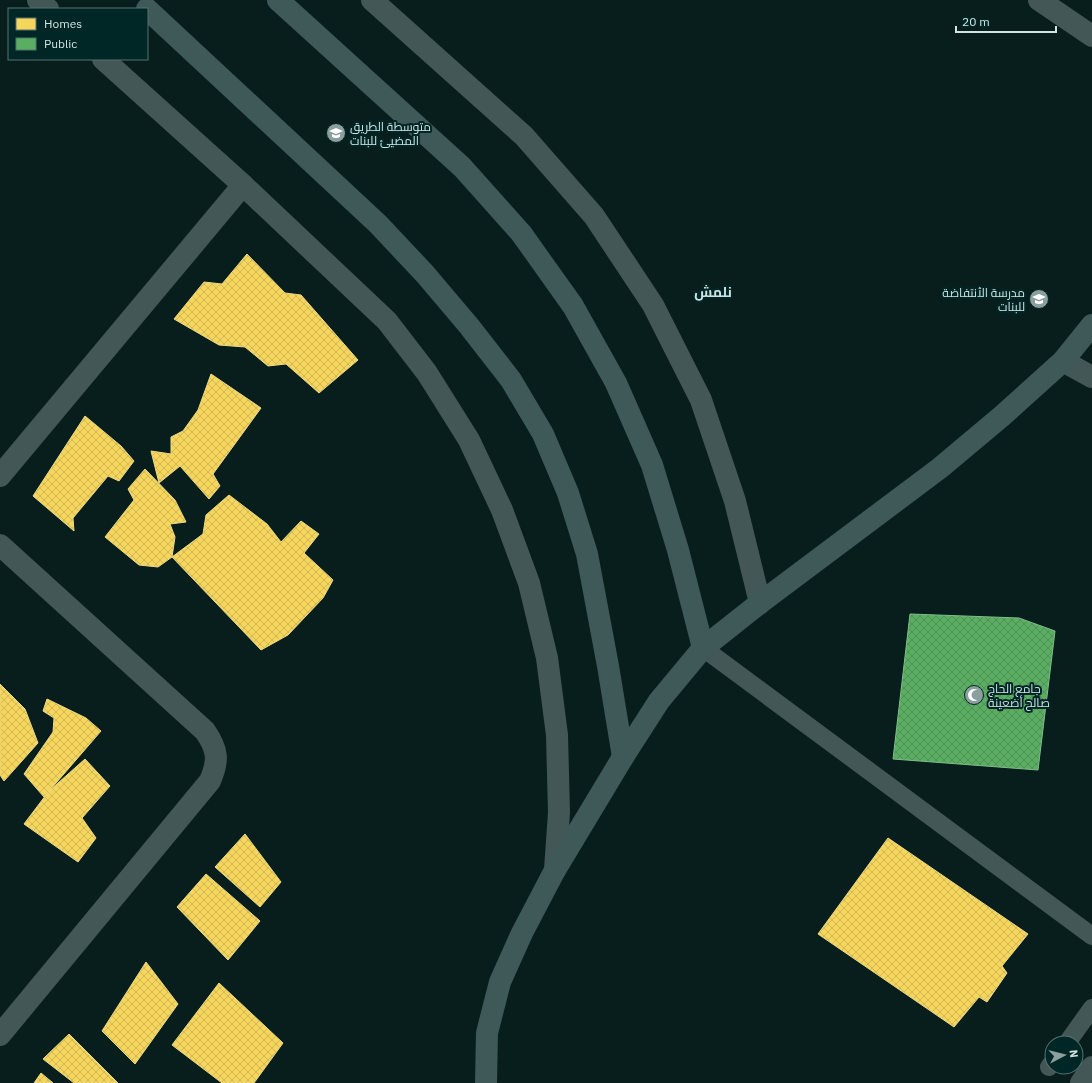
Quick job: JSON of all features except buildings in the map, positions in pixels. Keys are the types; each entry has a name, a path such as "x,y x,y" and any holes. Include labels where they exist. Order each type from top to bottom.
{"main road":[{"path":"137,0 146,8"},
{"path":"278,0 462,167 521,233 573,306 616,383 652,465 678,550 703,648"},
{"path":"148,10 378,224 425,274 459,314 511,380 546,442 568,493 587,554 623,757"},
{"path":"486,1083 487,1033 500,982 522,933 555,870 623,757 659,701 703,648 760,603 940,468 1002,416 1062,361 1092,326"}],"street":[{"path":"38,0 47,8"},
{"path":"372,0 524,136 594,216 653,305 701,400 735,501 760,603"},
{"path":"1040,0 1092,36"},
{"path":"104,60 243,185 387,321 427,373 469,440 502,510 529,583 547,658 557,735 559,812 555,870"},
{"path":"0,476 243,185"},
{"path":"1062,361 1092,377"},
{"path":"0,545 205,731 212,741 217,756 215,768 210,781 0,1035"},
{"path":"1081,1083 1092,1067"}],"lane":[{"path":"703,648 1092,936"},
{"path":"1072,1035 1092,1008"}],"place":[{"name":"متوسطة الطريق المضيئ للبنات","path":"336,133"},
{"name":"مدرسة الأنتفاضة للبنات","path":"1039,299"},
{"name":"جامع الحاج صالح أضعينة","path":"974,695"}],"district":[{"name":"نلمش","path":"713,292"}]}
